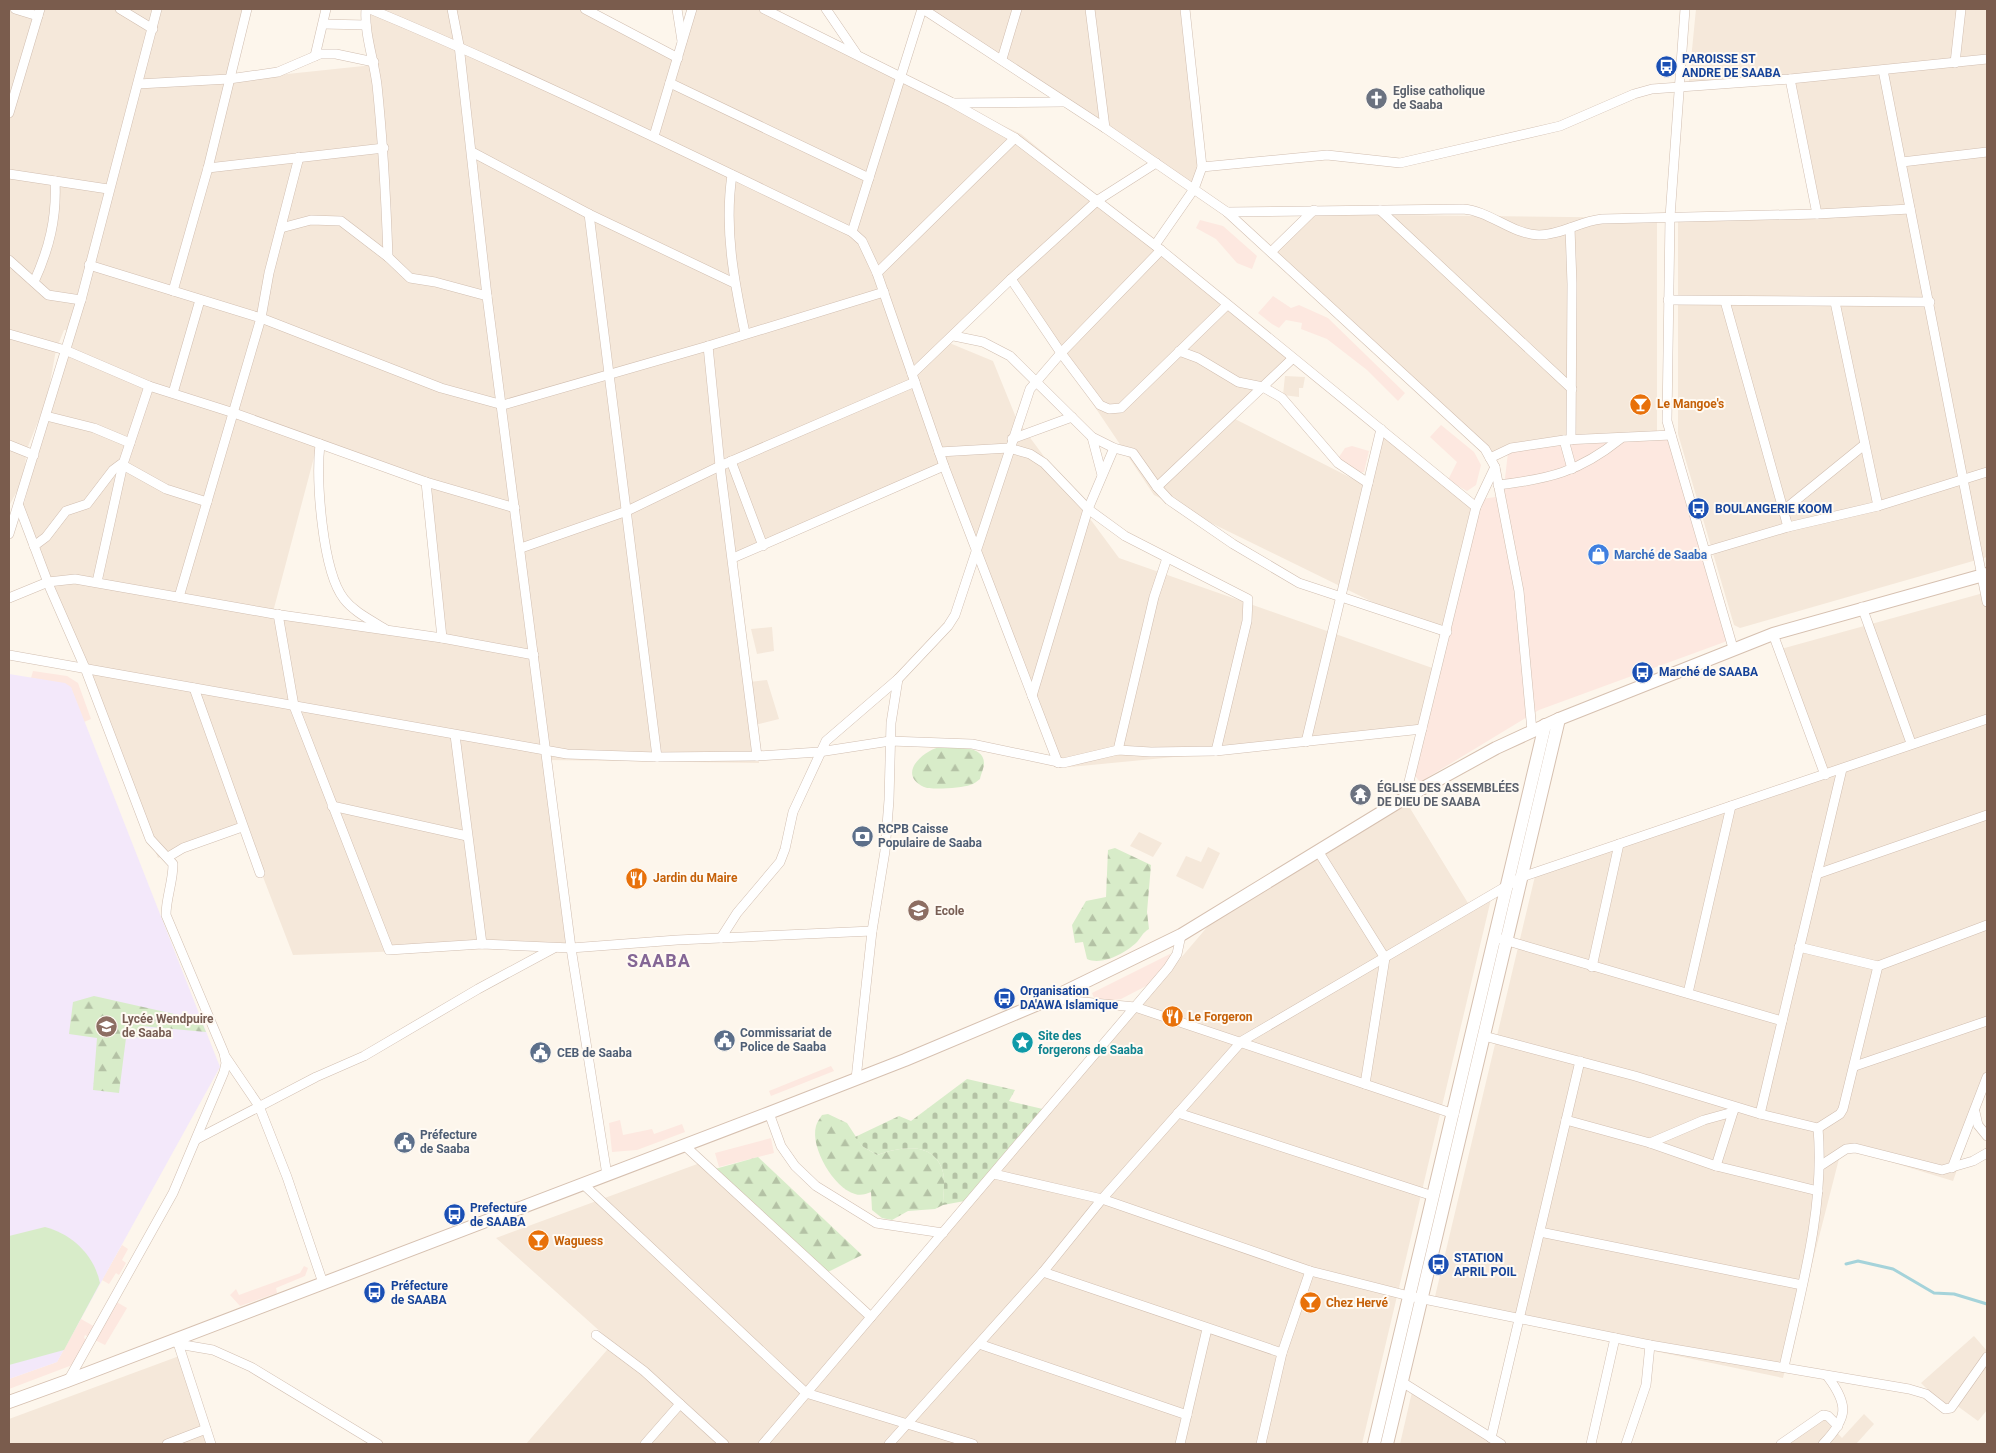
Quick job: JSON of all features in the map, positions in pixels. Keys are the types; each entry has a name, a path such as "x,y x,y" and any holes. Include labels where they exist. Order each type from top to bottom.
{"street":[{"path":"9,113 11,97 39,12 15,9"},
{"path":"120,9 153,29"},
{"path":"9,534 81,300 108,189 157,9"},
{"path":"173,292 208,168 247,9"},
{"path":"315,56 326,9"},
{"path":"366,9 366,25 374,62 384,148 388,257"},
{"path":"370,9 459,45 654,136 852,232 862,241 877,273 944,466 1058,763"},
{"path":"452,9 459,45 487,296 516,508 571,948 606,1175"},
{"path":"585,9 678,58"},
{"path":"677,9 682,44"},
{"path":"654,136 692,9"},
{"path":"764,9 951,102 1015,138 1158,248 1476,507"},
{"path":"826,9 858,55"},
{"path":"852,232 922,9 1002,59 1227,212 1477,440 1490,458 1495,467 1518,592 1532,731"},
{"path":"1002,59 1017,9"},
{"path":"1090,9 1105,128"},
{"path":"721,938 737,913 780,862 785,850 793,812 819,752 830,736 898,679 955,615 975,548 1027,397 1036,380 1158,248 1194,189 1202,167 1185,9"},
{"path":"1685,9 1670,216 1667,420 1733,648"},
{"path":"1956,63 1961,9"},
{"path":"323,24 366,25"},
{"path":"138,84 229,79 289,69 315,56 336,54 374,62"},
{"path":"1202,167 1336,154 1400,163 1560,126 1642,91 1790,79 1987,59"},
{"path":"1883,70 1930,302 1962,479 1985,574 1987,602"},
{"path":"1790,79 1817,214"},
{"path":"670,83 870,178"},
{"path":"951,102 1064,102"},
{"path":"877,273 1015,138"},
{"path":"208,168 384,148"},
{"path":"472,152 589,214 734,284"},
{"path":"1902,162 1987,152"},
{"path":"179,597 261,318 299,157"},
{"path":"521,548 627,510 914,378 1011,279 1098,200 1156,163"},
{"path":"9,174 108,189"},
{"path":"732,175 728,207 734,284 745,334"},
{"path":"34,282 46,252 53,224 55,182"},
{"path":"1227,212 1476,210 1522,232 1538,235 1556,233 1592,220 1670,216 1817,214 1910,209"},
{"path":"1271,252 1314,210"},
{"path":"1380,210 1572,389"},
{"path":"589,214 657,757"},
{"path":"281,228 311,220 341,221 388,257 410,278 435,282 487,296"},
{"path":"1570,228 1572,389 1567,440 1572,470"},
{"path":"9,260 50,296 81,300"},
{"path":"88,266 261,318 441,388 502,406 608,376 884,292"},
{"path":"1011,279 1061,353 1100,405 1109,409 1121,408 1227,305"},
{"path":"173,393 200,300"},
{"path":"1668,300 1930,302"},
{"path":"1725,301 1788,527"},
{"path":"1835,302 1878,506"},
{"path":"9,334 65,350 149,386 234,413 426,482 516,508"},
{"path":"954,336 999,349 1010,356 1092,437 1114,448 1128,451 1137,456 1157,487 1169,500 1233,544 1299,583 1447,632"},
{"path":"708,346 720,466 733,558 756,756"},
{"path":"1179,351 1198,358 1238,382 1263,387 1286,402 1338,462 1368,483"},
{"path":"1157,487 1292,359"},
{"path":"97,582 124,464 149,386"},
{"path":"46,416 94,428 130,443"},
{"path":"939,452 1011,444 1072,417"},
{"path":"1306,742 1381,428"},
{"path":"1490,458 1511,448 1567,440 1620,439 1671,435"},
{"path":"1092,437 1102,475"},
{"path":"1498,485 1542,480 1572,470 1599,456 1620,439"},
{"path":"320,444 318,459 320,496 330,571 344,600 387,630"},
{"path":"1011,444 1036,457 1088,509 1125,536 1248,599 1247,621 1216,751"},
{"path":"9,445 34,455"},
{"path":"1784,510 1864,445"},
{"path":"1032,696 1088,509 1114,448"},
{"path":"731,461 763,546"},
{"path":"124,464 166,490 206,502"},
{"path":"34,546 46,537 66,511 87,504 113,470 124,464"},
{"path":"733,558 944,466"},
{"path":"1405,798 1476,507 1495,467"},
{"path":"1704,552 1788,527 1878,506 1987,472"},
{"path":"426,482 442,638"},
{"path":"19,506 48,582 85,668 150,839 173,864 173,875 166,898 166,915 224,1054 226,1063 197,1139 173,1193 67,1382"},
{"path":"1118,750 1154,597 1167,558"},
{"path":"9,1402 177,1342 324,1283 769,1113 1050,999 1180,934 1405,798 1496,748 1559,719 1733,648 1774,634 1862,607 1985,574"},
{"path":"9,598 48,582 75,580 97,582 278,614 442,638 534,656"},
{"path":"1862,607 1911,743"},
{"path":"278,614 294,706 389,950 482,944 571,948 721,938 872,932"},
{"path":"1774,634 1825,774"},
{"path":"9,655 567,754 657,757 756,756 819,752 890,741 978,744 1058,763 1118,750 1151,752 1216,751 1422,729"},
{"path":"856,1079 872,932 885,851 889,800 890,741 898,679"},
{"path":"194,688 260,873"},
{"path":"1387,1444 1402,1382 1434,1196 1501,939 1522,877 1559,719"},
{"path":"889,1444 1043,1272 1102,1199 1242,1041 1522,877 1842,769 1911,743 1987,719"},
{"path":"1374,1444 1415,1298 1484,1036 1509,883 1545,725"},
{"path":"454,735 482,944"},
{"path":"1760,1114 1842,769"},
{"path":"332,806 467,836"},
{"path":"1688,993 1731,806"},
{"path":"1817,874 1987,815"},
{"path":"168,857 183,848 242,827"},
{"path":"1592,967 1619,844"},
{"path":"1318,852 1385,958 1365,1084"},
{"path":"1799,948 1878,966 1987,925"},
{"path":"762,1444 1168,968 1177,954 1180,934"},
{"path":"1501,939 1782,1021"},
{"path":"197,1139 316,1077 364,1056 478,989 554,948"},
{"path":"1484,1036 1580,1061 1734,1109 1818,1128 1840,1114 1844,1109 1878,966"},
{"path":"1050,999 1135,1007 1242,1041 1454,1114"},
{"path":"1855,1066 1987,1021"},
{"path":"224,1054 258,1106 287,1177 324,1283"},
{"path":"1491,1438 1580,1061"},
{"path":"1952,1168 1987,1077"},
{"path":"1650,1143 1734,1109"},
{"path":"1716,1166 1734,1109"},
{"path":"1975,1112 1978,1125 1987,1136"},
{"path":"769,1113 781,1146 795,1166 816,1186 876,1223 943,1233"},
{"path":"1178,1113 1434,1196"},
{"path":"1566,1120 1650,1143 1716,1166 1818,1190"},
{"path":"1784,1367 1802,1285 1818,1190 1820,1166 1818,1128"},
{"path":"684,1145 871,1317"},
{"path":"1820,1166 1846,1149 1855,1148 1934,1169 1952,1168 1973,1161 1987,1153"},
{"path":"994,1174 1102,1199 1310,1270 1415,1298 1650,1346 1784,1367 1921,1392 1949,1409 1958,1401 1987,1357"},
{"path":"583,1184 806,1393 973,1444"},
{"path":"1540,1232 1802,1285"},
{"path":"1261,1444 1282,1353 1310,1270"},
{"path":"1043,1272 1282,1353"},
{"path":"1180,1444 1207,1329"},
{"path":"596,1335 644,1371 724,1444"},
{"path":"1591,1444 1615,1338"},
{"path":"177,1342 211,1444"},
{"path":"177,1342 213,1350 251,1367 378,1444"},
{"path":"979,1344 1187,1415"},
{"path":"1626,1444 1646,1385 1650,1346"},
{"path":"1823,1444 1838,1426 1844,1409 1840,1392 1828,1376"},
{"path":"1402,1382 1501,1444"},
{"path":"645,1444 680,1404"},
{"path":"1780,1444 1823,1415 1828,1416 1838,1426"},
{"path":"167,1444 206,1429"}],"shaded area":[{"path":"9,9 249,9 230,80 373,65 366,9 584,9 679,56 694,9 781,9 779,20 1021,134 1297,361 1235,419 1367,486 1381,430 1478,511 1446,638 1154,495 1011,282 947,342 993,361 1017,420 1119,558 1438,670 1422,733 1060,768 948,469 734,559 750,682 767,680 779,719 755,725 759,763 547,760 570,945 293,955 243,825 158,858 22,511 71,331 69,330 64,330 56,350 47,399 27,449 23,480 9,506","holes":["317,446 423,482 442,640 273,612"]},
{"path":"923,9 1185,9 1201,169 1193,189"},
{"path":"1696,9 1987,9 1987,557 1740,628 1734,625 1678,434 1678,219 1817,219 1792,81 1688,90"},
{"path":"1311,214 1657,218 1657,438 1492,454 1273,252"},
{"path":"1200,220 1223,226 1257,256 1252,269 1237,263 1216,239 1196,228"},
{"path":"1273,296 1291,308 1299,305 1328,318 1405,393 1398,401 1367,370 1327,339 1301,329 1302,323 1286,320 1279,328 1272,324 1258,313"},
{"path":"1285,376 1305,377 1303,388 1299,388 1299,397 1283,395"},
{"path":"1441,425 1474,452 1481,465 1476,485 1467,491 1448,480 1457,462 1430,437"},
{"path":"1668,437 1730,640 1539,710 1420,782 1412,772 1481,499 1503,496 1508,452 1572,443"},
{"path":"1352,446 1369,451 1364,472 1357,473 1337,460 1345,448"},
{"path":"1987,592 1987,1087 1953,1181 1842,1147 1783,1378 1433,1305 1535,876 1827,775 1781,649"},
{"path":"772,627 774,651 757,654 751,629"},
{"path":"33,671 67,676 78,683 91,719 84,722 71,688 65,684 31,678"},
{"name":"Lycée Wendpuire de Saaba","path":"9,674 65,683 71,687 220,1067 57,1362 9,1379"},
{"path":"1405,800 1471,908 1492,895 1362,1444 526,1444 613,1343 496,1238 700,1163 872,1321 1214,919"},
{"path":"1139,832 1162,843 1153,857 1130,846"},
{"path":"1208,847 1220,853 1203,889 1176,876 1186,856 1201,862"},
{"path":"1170,954 1173,959 1148,985 1121,999 1096,1002 1092,993"},
{"path":"831,1066 834,1071 771,1096 769,1091"},
{"path":"620,1120 623,1135 652,1129 654,1134 682,1124 685,1132 637,1150 612,1152 609,1123"},
{"path":"771,1138 774,1153 719,1167 715,1153"},
{"path":"122,1245 128,1249 122,1260 126,1263 119,1275 116,1273 109,1284 102,1280"},
{"path":"304,1266 308,1268 305,1276 276,1288 277,1293 240,1306 230,1295 236,1289 239,1295 300,1273"},
{"path":"113,1300 127,1308 105,1345 85,1335 84,1338 87,1340 75,1364 9,1389 9,1379 57,1362 81,1319 97,1328"},
{"path":"1974,1336 1987,1351 1987,1410 1978,1421 1956,1405 1950,1412 1921,1383"},
{"path":"182,1355 213,1444 9,1444 9,1419"},
{"path":"1412,1392 1494,1444 1400,1444"},
{"path":"1864,1414 1874,1424 1856,1444 1779,1444 1820,1415 1842,1438"}],"green space":[{"path":"939,747 966,748 979,753 983,757 984,763 980,779 966,786 947,788 927,788 916,782 912,770 915,764 920,758"},
{"path":"1115,848 1151,865 1147,912 1149,929 1126,951 1106,960 1093,961 1087,959 1083,942 1075,943 1072,925 1086,901 1106,897 1108,850"},
{"path":"94,996 201,1020 206,1032 141,1026 139,1037 126,1038 119,1093 93,1090 97,1038 69,1034 73,1002"},
{"path":"967,1079 1015,1090 1009,1101 1047,1110 970,1200 943,1205 943,1173 937,1160 931,1154 914,1148 895,1150 877,1155 862,1146 855,1137 899,1116 911,1121"},
{"path":"828,1114 847,1123 862,1146 877,1155 895,1150 914,1148 931,1154 937,1160 943,1173 943,1205 935,1209 908,1211 892,1220 882,1218 872,1210 871,1192 855,1194 839,1184 820,1156 815,1135 816,1126 822,1115"},
{"path":"758,1157 862,1255 826,1273 715,1169"},
{"path":"45,1227 73,1240 80,1247 93,1263 100,1283 64,1350 9,1365 9,1236"}],"waterway":[{"path":"1846,1264 1858,1261 1893,1269 1934,1293 1954,1294 1987,1304"}],"place":[{"name":"PAROISSE ST ANDRE DE SAABA","path":"1666,66"},
{"name":"Eglise catholique de Saaba","path":"1377,98"},
{"name":"Le Mangoe's","path":"1641,404"},
{"name":"BOULANGERIE KOOM","path":"1699,509"},
{"name":"Marché de Saaba","path":"1598,555"},
{"name":"Marché de SAABA","path":"1643,672"},
{"name":"ÉGLISE DES ASSEMBLÉES DE DIEU DE SAABA","path":"1361,795"},
{"name":"RCPB Caisse Populaire de Saaba","path":"862,836"},
{"name":"Jardin du Maire","path":"637,878"},
{"name":"Ecole","path":"919,911"},
{"name":"Organisation DA'AWA Islamique","path":"1004,998"},
{"name":"Le Forgeron","path":"1172,1017"},
{"name":"Lycée Wendpuire de Saaba","path":"106,1026"},
{"name":"Commissariat de Police de Saaba","path":"724,1040"},
{"name":"Site des forgerons de Saaba","path":"1022,1043"},
{"name":"CEB de Saaba","path":"541,1053"},
{"name":"Préfecture de Saaba","path":"404,1142"},
{"name":"Prefecture de SAABA","path":"454,1215"},
{"name":"Waguess","path":"538,1241"},
{"name":"STATION APRIL POIL","path":"1438,1265"},
{"name":"Préfecture de SAABA","path":"375,1293"},
{"name":"Chez Hervé","path":"1310,1303"}],"district":[{"name":"SAABA","path":"659,961"}]}
